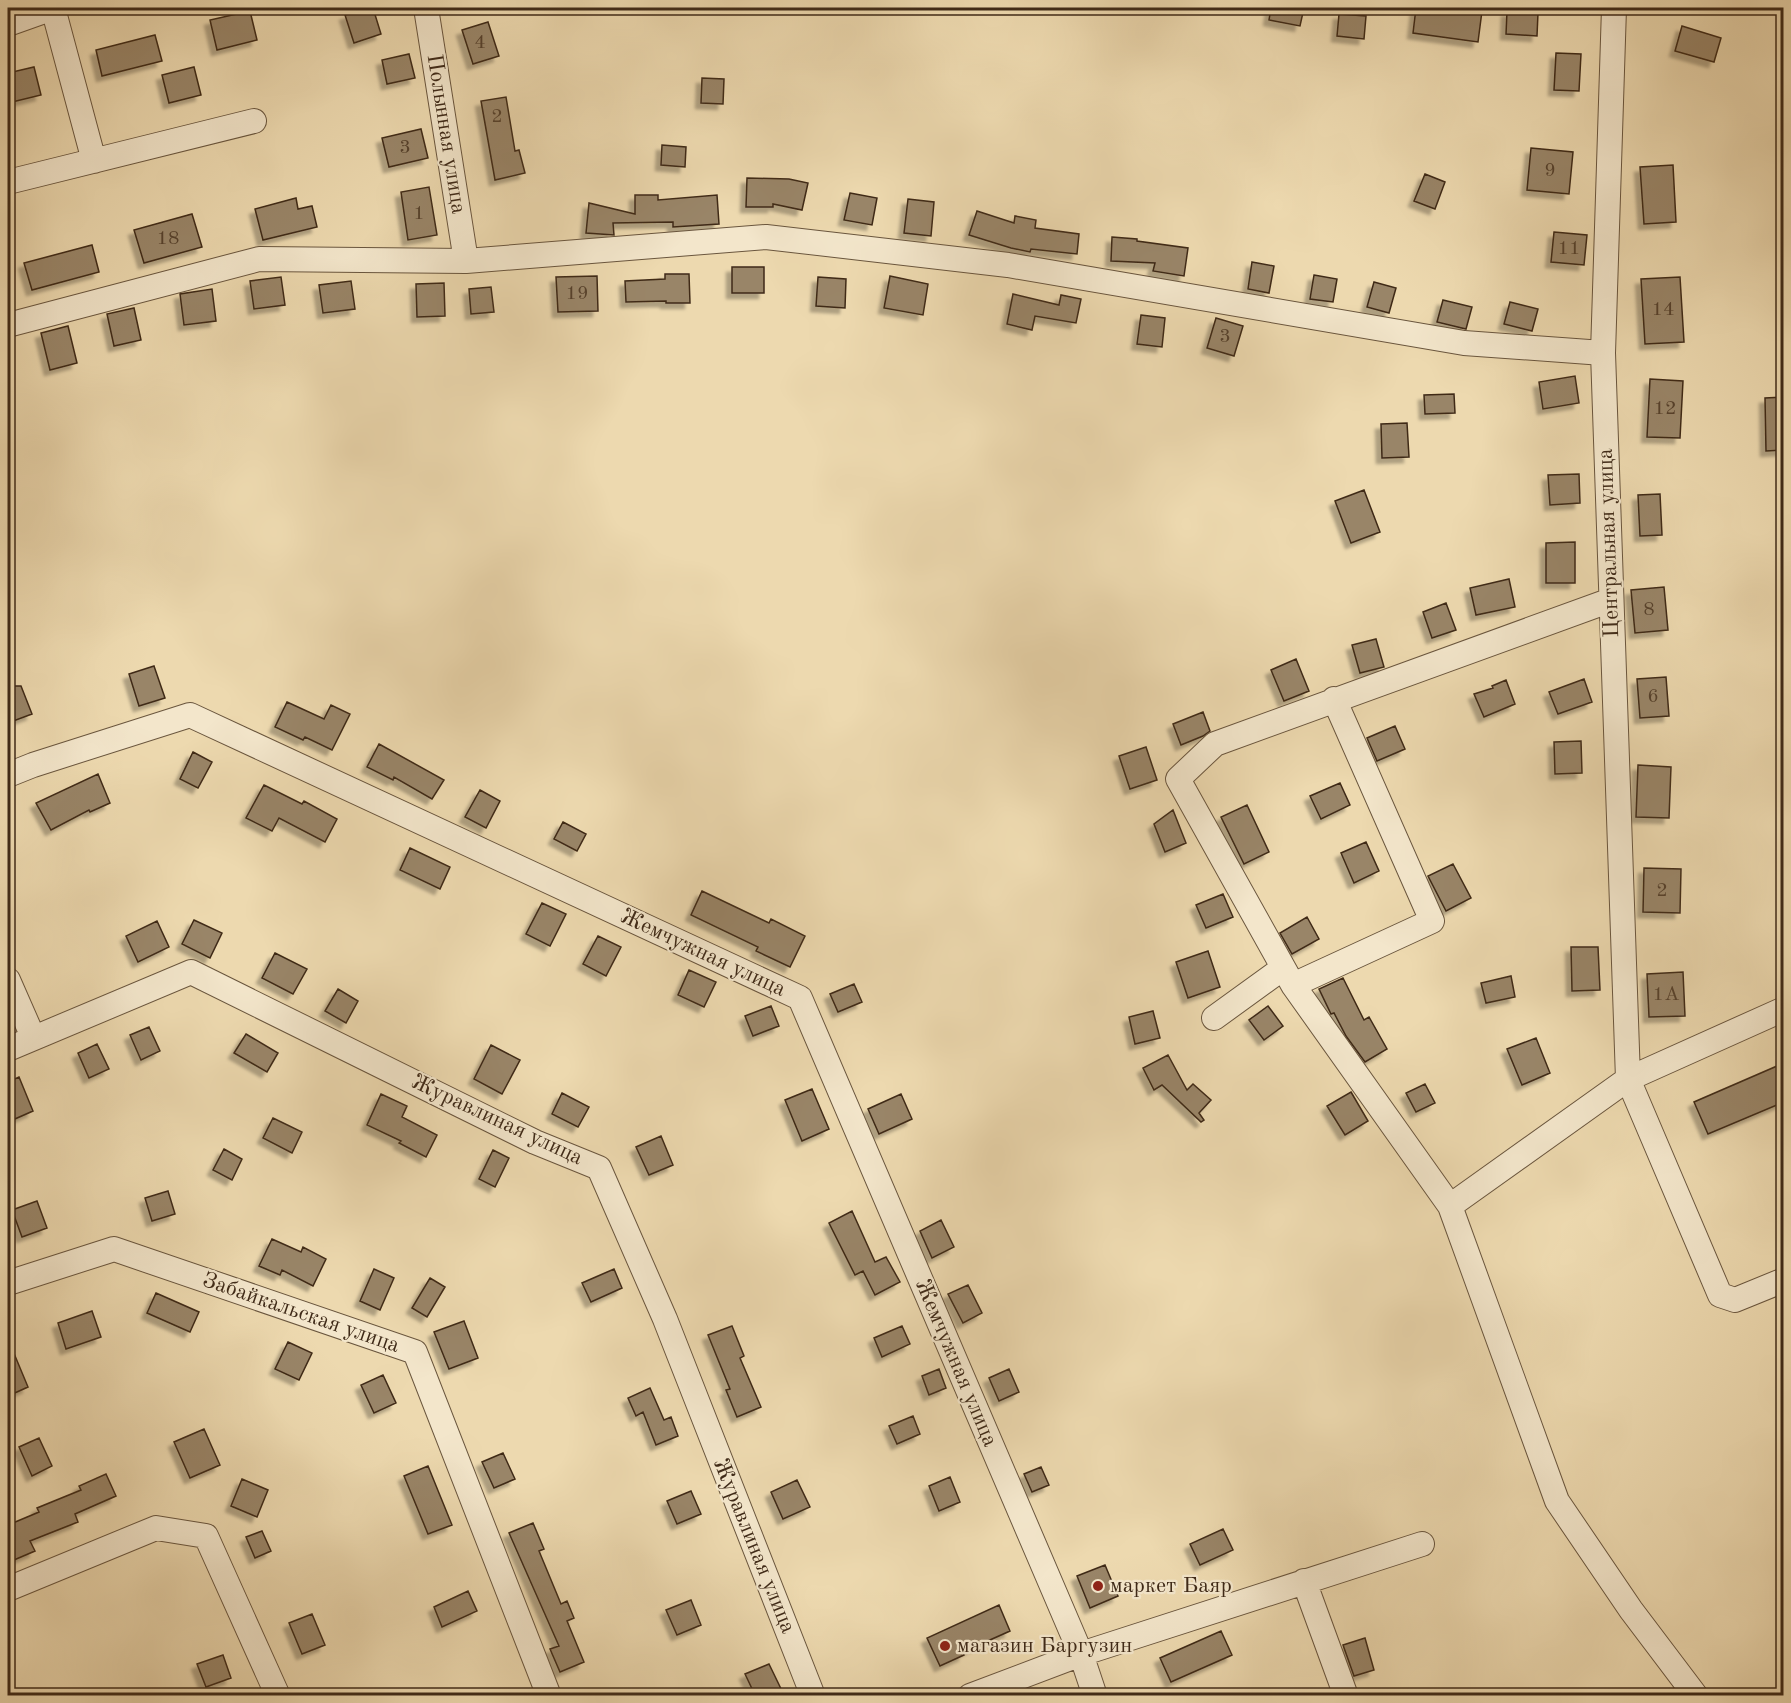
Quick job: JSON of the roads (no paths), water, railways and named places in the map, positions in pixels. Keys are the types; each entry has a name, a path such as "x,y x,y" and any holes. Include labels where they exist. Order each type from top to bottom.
{"street":[{"path":"8,24 53,8 94,161"},
{"name":"Полынная улица","path":"426,8 466,261"},
{"name":"Центральная улица","path":"1614,8 1603,353 1628,1079"},
{"path":"8,182 254,122"},
{"path":"8,325 259,260 466,261 766,237 1008,265 1464,343 1603,353"},
{"path":"1611,600 1215,744 1178,780 1288,977 1450,1206 1552,1503 1696,1695"},
{"path":"1214,1018 1288,977 1432,921 1334,699"},
{"name":"Жемчужная улица","path":"8,775 190,715 800,998 1081,1654 1095,1695"},
{"name":"Журавлиная улица","path":"8,1049 191,972 536,1142 599,1168 665,1319 813,1695"},
{"path":"8,980 33,1037"},
{"path":"1450,1206 1628,1079 1784,1009"},
{"path":"1628,1079 1720,1295 1736,1300 1784,1280"},
{"name":"Забайкальская улица","path":"8,1283 114,1249 415,1352 549,1695"},
{"path":"8,1588 156,1528 206,1536 278,1695"},
{"path":"970,1695 1081,1654 1422,1544"},
{"path":"1304,1581 1346,1695"}],"place":[{"name":"маркет Баяр","path":"1098,1586"},
{"name":"магазин Баргузин","path":"945,1646"}]}
